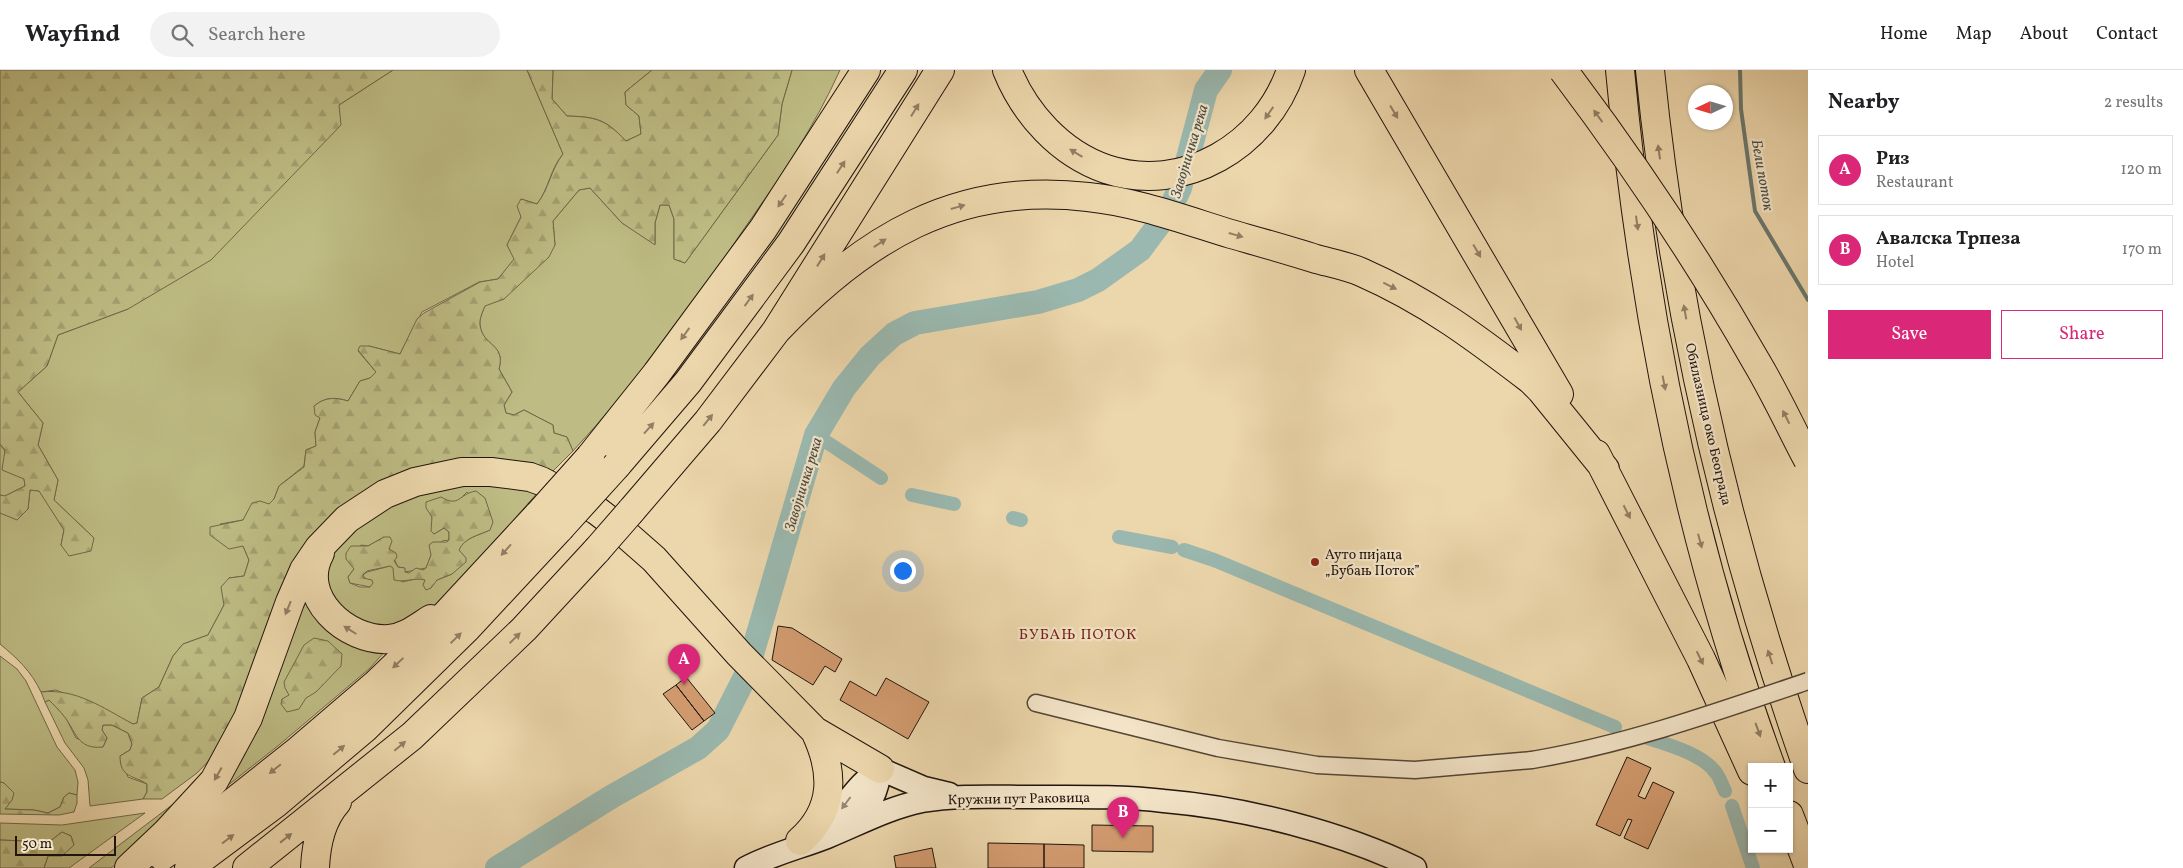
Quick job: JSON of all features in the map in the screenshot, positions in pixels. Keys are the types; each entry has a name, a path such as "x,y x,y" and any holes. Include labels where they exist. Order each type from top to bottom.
{"highway":[{"path":"846,102 855,70"},
{"path":"189,868 275,804 365,728 467,628 550,521 590,456 657,373 740,262 785,197 866,70"},
{"path":"144,868 189,837 299,750 375,685 470,591 617,465 688,382 791,243 903,70"},
{"path":"247,868 412,736 524,629 631,511 708,421 776,331 940,70"},
{"path":"1006,70 1029,111 1052,136 1092,162 1120,173 1140,176 1168,174 1199,166 1226,154 1249,137 1270,113 1280,96 1290,70"},
{"path":"1369,70 1494,281 1534,354 1605,469 1701,659 1748,763"},
{"path":"1563,70 1621,148 1676,230 1759,365 1808,460"},
{"path":"1620,70 1642,260 1674,435 1702,550 1727,637 1770,763"},
{"name":"Обилазница око Београда","path":"1650,70 1674,254 1708,429 1752,600 1808,769"},
{"path":"776,331 800,306 854,260 913,224 937,213 986,200 1038,194 1090,197 1189,221 1359,271 1418,300 1460,326 1531,380 1605,469"},
{"path":"129,868 166,834 214,781 248,718 278,633 304,570 329,536 361,508 386,494 415,482 462,472 492,472 530,477 596,510 614,523 675,580 739,654 815,731 880,769"},
{"path":"329,536 316,565 315,586 326,609 339,623 357,634 372,639 391,639 400,636 418,628 470,591"},
{"path":"800,841 819,818 829,786 827,760 815,731"},
{"path":"315,868 317,845 324,824 334,805 349,788"},
{"path":"1793,826 1808,865"},
{"path":"1787,853 1793,868"}],"main road":[{"path":"880,769 924,788 959,796"},
{"path":"849,826 868,806 878,786 880,769"},
{"path":"775,854 830,823 859,786 880,769"},
{"name":"Кружни пут Раковица","path":"746,868 775,854 810,844 849,826 904,805 959,796 1129,798 1221,808 1343,840 1380,852 1415,868"}],"street":[{"path":"1036,703 1218,748 1317,765 1415,770 1532,760 1606,745 1680,724 1808,681"}],"green space":[{"path":"0,70 393,70 339,105 341,125 211,260 128,309 58,335 47,366 18,392 43,423 38,445 58,480 54,500 94,538 91,551 69,556 61,545 64,530 39,491 30,490 28,509 17,520 0,513 0,495 5,496 25,486 24,479 2,470 5,450 0,444"},
{"path":"393,70 527,70 563,154 555,166 537,204 521,199 521,217 507,245 515,259 498,279 479,282 422,312 400,354 369,346 358,351 376,372 370,378 360,381 348,401 330,399 314,406 320,418 315,432 316,446 306,450 304,466 279,486 274,499 269,504 243,520 220,524 243,546 249,560 244,576 229,578 224,605 208,635 183,644 173,656 159,687 142,698 137,723 133,724 56,690 41,692 23,665 0,644 0,513 28,509 30,490 40,491 64,530 61,545 94,538 54,500 58,480 38,445 43,423 18,392 47,366 58,335 128,309 339,105"},
{"path":"527,70 553,70 552,99 567,116 586,117 600,121 612,128 626,141 641,134 639,116 626,105 625,92 652,70 792,70 782,104 778,135 685,263 674,259 674,219 669,205 660,205 655,223 655,245 622,223 590,188 579,190 553,221 555,245 549,257 504,299 485,306 480,320 482,332 485,338 497,349 500,361 499,369 512,392 504,405 506,413 514,415 524,410 553,425 554,433 567,437 573,451 549,475 362,498 218,751 197,773 162,799 143,799 147,792 147,784 128,775 122,768 120,756 130,750 132,744 128,733 112,725 103,725 102,730 107,738 103,747 87,745 78,738 55,706 49,700 45,702 41,692 66,693 78,696 133,724 137,723 142,698 159,687 173,656 183,644 208,635 224,605 221,587 229,578 244,576 249,560 243,546 229,549 210,535 210,527 243,520 252,503 260,501 269,504 274,499 279,486 304,467 306,450 316,446 315,432 320,418 315,415 314,406 330,399 348,401 360,381 370,378 376,372 358,350 360,346 369,346 400,354 417,319 424,313 480,282 498,279 514,259 507,245 521,217 517,206 521,199 537,204 563,154"},
{"path":"553,70 652,70 625,92 626,105 639,116 641,134 626,141 612,128 600,121 586,117 567,116 552,99"},
{"path":"792,70 840,70 820,111 772,188 685,314 620,398 573,451 567,437 554,433 553,425 524,410 514,415 506,413 504,405 512,392 499,369 500,361 497,349 485,338 482,332 481,318 485,305 504,299 555,245 553,221 579,190 590,188 622,223 655,244 655,223 660,205 669,205 674,219 674,259 685,263 778,135 782,104"},
{"path":"0,444 24,479 25,486 5,496 0,495"},
{"path":"469,482 539,491 479,559 432,608 410,626 376,630 330,602 325,558 331,546 394,498","holes":["467,492 490,530 472,537 464,543 458,550 466,558 452,574 437,580 420,578 402,582 393,567 390,566 367,572 363,575 370,587 360,587 350,583 348,577 354,569 352,565 361,545 368,546 384,537 398,567 404,568 405,572 426,568 431,555 442,541 449,540 449,532 444,528 434,534 432,517 429,510 457,502"]},
{"path":"476,491 485,498 493,522 490,530 472,537 461,546 459,550 466,558 466,562 452,574 437,580 431,588 426,590 423,585 425,580 394,580 393,568 390,566 367,571 363,575 363,578 372,580 373,583 370,587 350,583 348,577 354,569 346,559 346,553 351,546 368,546 384,537 390,537 392,541 389,549 396,553 397,557 394,561 398,567 405,568 405,572 409,573 416,568 423,570 426,568 431,555 429,545 433,542 447,542 449,540 449,532 444,528 434,534 431,531 432,517 426,508 426,502 441,497 456,501"},
{"path":"299,594 386,650 370,668 279,745 203,805"},
{"path":"314,638 328,641 342,654 341,666 316,692 306,698 299,709 287,712 281,704 282,699 289,695 284,682 304,645"},
{"path":"0,656 17,669 26,681 57,747 75,770 78,782 77,795 69,793 64,797 60,807 48,813 34,810 4,809 4,783 0,782"},
{"path":"49,700 65,716 76,738 103,747 107,738 102,730 103,725 112,725 128,733 132,744 130,750 120,756 128,777 147,784 147,792 143,799 90,806 88,780 84,768 65,743 45,702"},
{"path":"0,782 4,783 14,793 12,800 5,809 34,810 48,813 60,807 64,797 69,793 77,795 74,812 59,815 0,814"},
{"path":"193,789 166,822 115,865 111,868 89,868"},
{"path":"145,813 69,868 44,868 48,856 74,845 71,836 62,832 49,842 0,840 0,823 62,825"},
{"path":"62,832 71,836 74,845 62,856 48,856 44,868 0,868 0,840 49,842"}],"building":[{"path":"778,626 792,628 842,659 835,672 825,666 813,685 772,660"},
{"path":"686,677 715,713 704,721 676,685"},
{"path":"886,678 929,702 908,739 840,700 850,681 876,696"},
{"path":"676,685 704,721 692,730 663,694"},
{"path":"1627,757 1651,768 1638,796 1645,799 1653,782 1674,792 1648,849 1624,838 1632,820 1628,819 1620,836 1596,825"},
{"path":"1092,825 1153,826 1153,852 1092,851"},
{"path":"988,843 1044,844 1044,868 988,868"},
{"path":"1044,844 1084,845 1084,868 1044,868"},
{"path":"932,848 936,868 896,868 894,856"}],"waterway":[{"name":"Завојничка река","path":"497,868 611,797 698,748 718,730 746,675 816,435 844,388 870,356 894,334 915,323 1038,302 1078,290 1098,280 1140,250 1169,211 1180,188 1206,90 1220,70"},
{"name":"Бели поток","path":"1740,70 1741,109 1755,211 1808,300"},
{"path":"816,435 881,478"},
{"path":"912,495 954,504"},
{"path":"1013,518 1021,520"},
{"path":"1119,537 1172,547"},
{"path":"1184,550 1214,560 1615,727"},
{"path":"1635,734 1679,749 1701,759 1716,773 1725,791"},
{"path":"1732,806 1753,868"}],"place":[{"name":"Ауто пијаца „Бубањ Поток”","path":"1315,562"},
{"name":"Риз","path":"684,685"},
{"name":"Авалска Трпеза","path":"1123,838"}],"district":[{"name":"БУБАЊ ПОТОК","path":"1078,634"}]}
